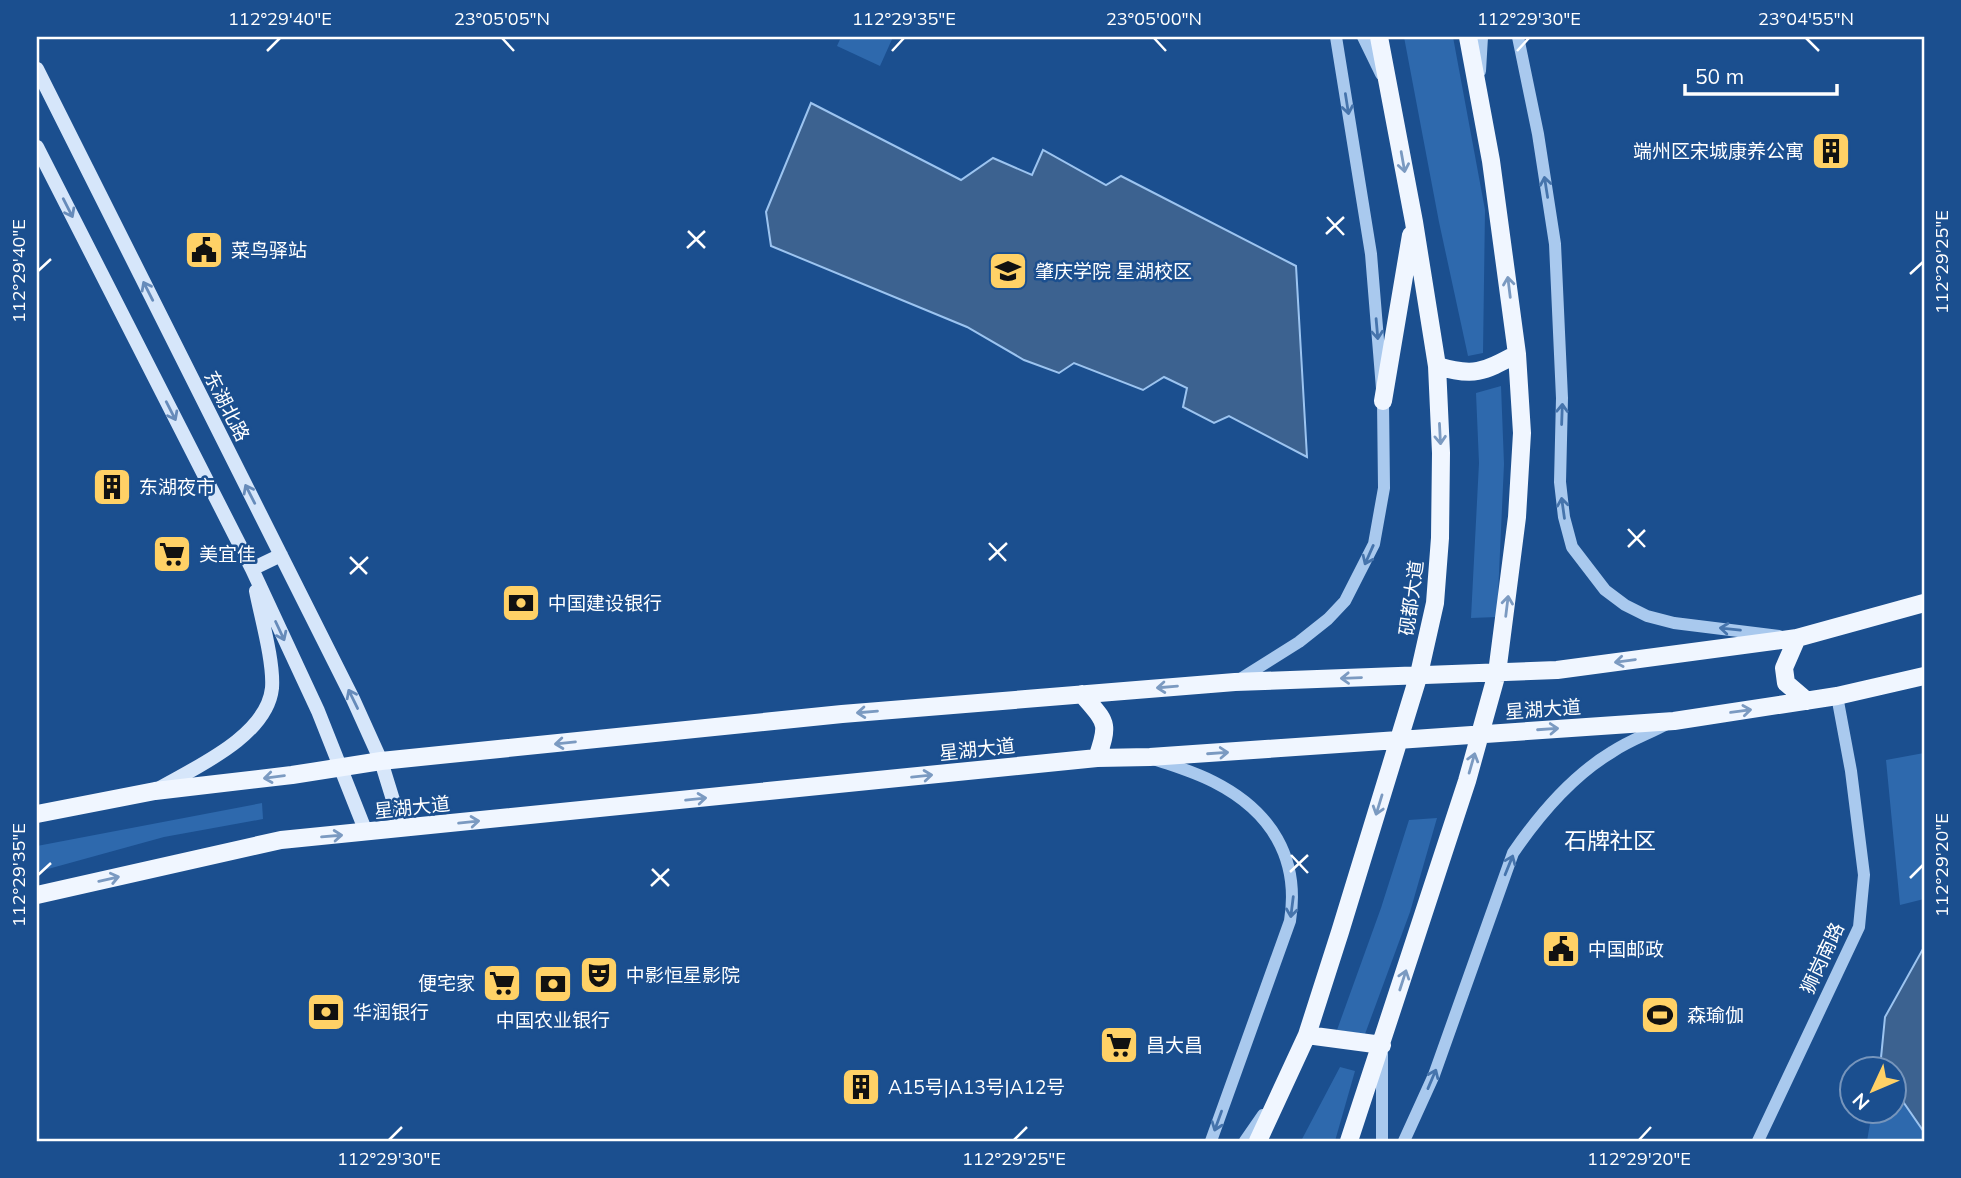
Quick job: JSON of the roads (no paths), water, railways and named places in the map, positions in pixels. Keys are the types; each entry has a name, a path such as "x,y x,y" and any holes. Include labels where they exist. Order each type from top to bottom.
{"main road":[{"name":"砚都大道","path":"1258,1141 1307,1035 1419,674 1435,603 1440,538 1441,453 1437,366 1414,222 1379,37"},
{"path":"1349,1141 1382,1045 1497,673 1517,517 1522,433 1517,355 1497,198 1468,37"},
{"name":"东湖北路","path":"37,69 354,699 381,761 402,829"},
{"path":"37,148 252,569 341,766 366,832"},
{"path":"1383,401 1414,222"},
{"path":"1437,366 1456,372 1474,373 1517,355"},
{"path":"252,569 281,555"},
{"path":"155,791 240,740 265,710 272,687 252,569"},
{"name":"星湖大道","path":"37,814 155,791 292,775 381,761 842,714 1235,682 1557,670 1797,638 1924,603"},
{"path":"1797,638 1784,668 1786,683 1807,701"},
{"name":"星湖大道","path":"37,895 281,841 1097,758 1150,757 1674,720 1837,696 1924,676"},
{"path":"1082,694 1104,720 1104,737 1097,758"},
{"path":"1307,1035 1382,1045"}],"street":[{"path":"1235,682 1299,642 1328,619 1345,601 1374,544 1384,488 1383,401 1371,254 1336,37"},
{"path":"1363,37 1391,95"},
{"path":"1479,92 1482,37"},
{"path":"1518,37 1538,134 1555,244 1562,398 1560,482 1564,517 1572,547 1605,590 1625,605 1647,616 1674,623 1797,638"},
{"name":"狮岗南路","path":"1758,1141 1859,927 1864,874 1851,771 1837,696"},
{"path":"1404,1141 1434,1075 1514,853 1529,829 1579,776 1611,752 1674,720"},
{"path":"1150,757 1213,781 1237,795 1262,816 1280,841 1291,870 1294,898 1290,921 1211,1141"},
{"path":"1382,1045 1382,1141"},
{"path":"1245,1141 1281,1089"}],"place":[{"name":"端州区宋城康养公寓","path":"1831,151"},
{"name":"菜鸟驿站","path":"204,250"},
{"name":"肇庆学院 星湖校区","path":"1008,271"},
{"name":"东湖夜市","path":"112,487"},
{"name":"美宜佳","path":"172,554"},
{"name":"中国建设银行","path":"521,603"},
{"name":"中国邮政","path":"1561,949"},
{"name":"中影恒星影院","path":"599,975"},
{"name":"便宅家","path":"502,983"},
{"name":"中国农业银行","path":"553,984"},
{"name":"华润银行","path":"326,1012"},
{"name":"森瑜伽","path":"1660,1015"},
{"name":"昌大昌","path":"1119,1045"},
{"name":"A15号|A13号|A12号","path":"861,1087"}],"district":[{"name":"石牌社区","path":"1610,840"}]}
